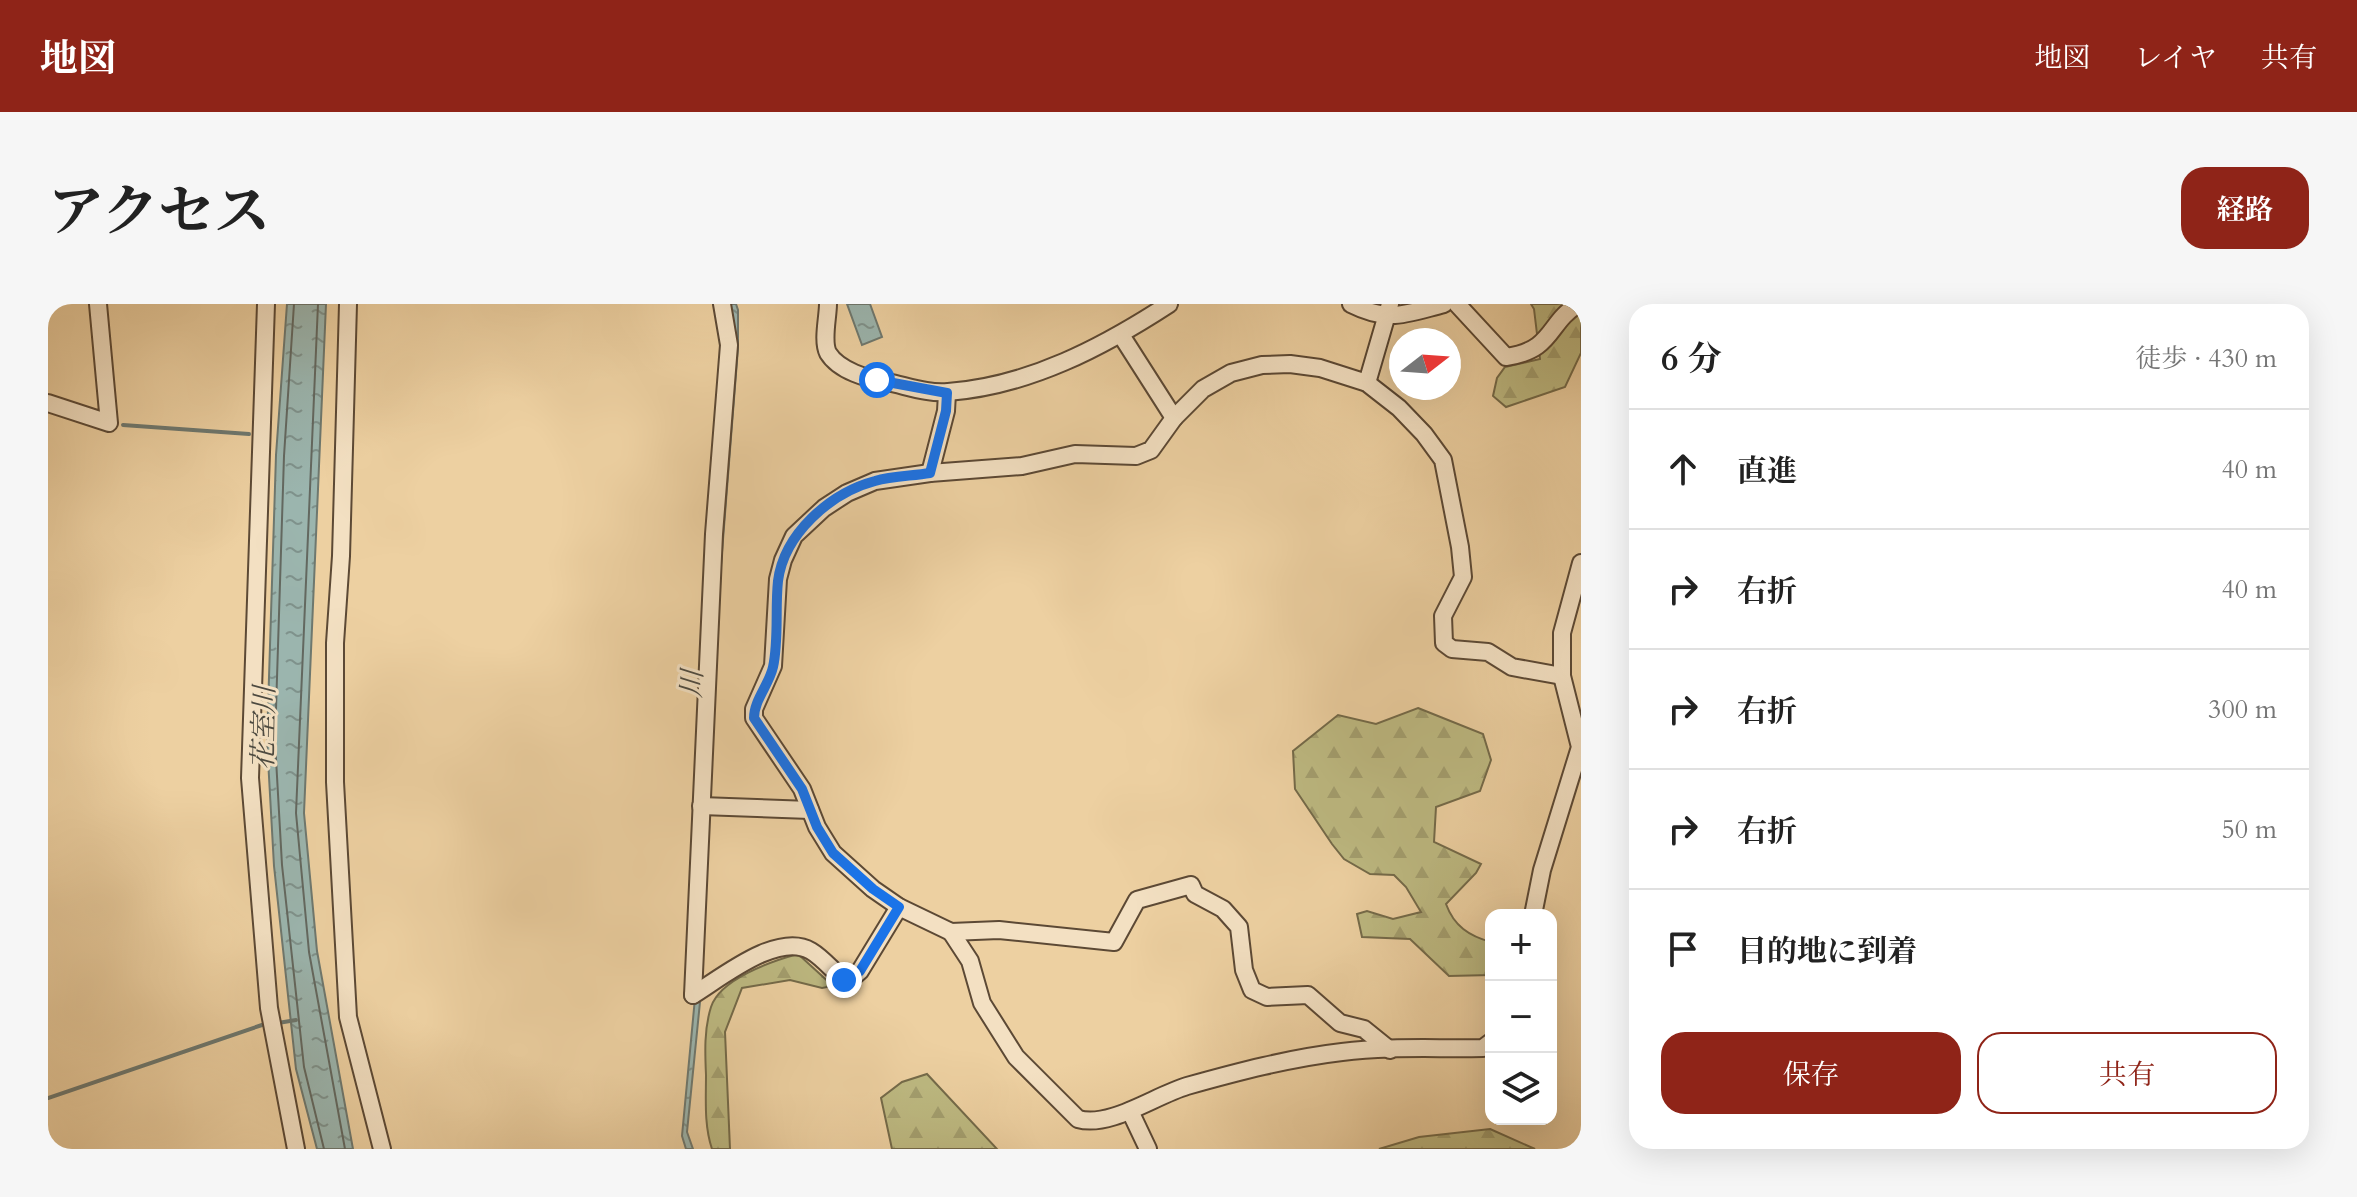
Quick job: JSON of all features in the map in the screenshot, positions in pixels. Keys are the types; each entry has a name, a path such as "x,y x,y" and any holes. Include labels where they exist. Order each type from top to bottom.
{"street":[{"path":"48,403 109,423 98,304"},
{"path":"266,304 250,778 269,1008 296,1149"},
{"path":"348,304 341,556 335,643 335,782 348,1017 382,1149"},
{"path":"722,304 729,345 714,534 693,995 757,956 788,945 810,950 844,980 851,979 860,971 899,907"},
{"path":"828,304 826,349 834,360 850,371 877,380 947,393 1003,382 1061,364 1121,335 1169,304"},
{"path":"1351,304 1368,312 1444,304"},
{"path":"1457,304 1506,357 1524,355 1549,338 1571,309 1579,304"},
{"path":"1367,383 1389,310"},
{"path":"1121,335 1174,418"},
{"path":"1390,1050 1364,1029 1340,1023 1308,995 1267,997 1252,990 1244,970 1239,927 1223,909 1195,894 1191,885 1137,900 1114,942 999,930 951,932 899,907 873,889 833,853 802,789 754,718 754,709 773,666 778,579 794,536 824,508 847,493 875,481 1022,466 1075,454 1136,456 1151,450 1174,418 1203,389 1231,373 1262,365 1290,364 1320,368 1367,383 1399,408 1443,460 1463,577 1443,616 1444,643 1452,649 1488,652 1512,667 1562,676"},
{"path":"930,473 946,411 947,393"},
{"path":"1534,909 1542,870 1581,747 1562,676 1562,633 1581,563"},
{"path":"701,806 810,810"},
{"path":"951,932 970,961 982,1003 1016,1057 1078,1119 1091,1123 1130,1111 1150,1099 1183,1087 1342,1052 1485,1046"},
{"path":"1130,1111 1148,1149"}],"green space":[{"path":"1531,304 1581,304 1581,353 1565,387 1506,407 1493,396 1497,378 1505,367 1540,359"},
{"path":"1418,708 1483,734 1491,760 1480,791 1436,807 1434,842 1481,864 1446,904 1463,929 1485,940 1485,975 1449,976 1410,939 1362,937 1357,914 1367,911 1393,919 1421,912 1406,887 1394,875 1370,874 1344,859 1295,789 1293,751 1338,715 1376,724"},
{"path":"798,954 833,986 822,988 790,980 742,988 725,1032 730,1149 712,1149 707,1122 705,1050 711,1007 716,997 736,980 761,966"},
{"path":"927,1074 997,1149 892,1149 881,1098 902,1082"},
{"path":"1490,1129 1535,1149 1379,1149 1419,1137"}],"water":[{"path":"287,304 326,304 304,813 317,951 353,1149 317,1149 296,1069 274,866 267,741 276,455"},
{"path":"728,304 736,304 738,310 738,348 721,565 700,1002 687,1132 693,1149 686,1149 682,1136 695,998"},
{"path":"847,304 870,304 882,337 862,345"}],"waterway":[{"path":"123,425 249,434"},
{"path":"278,1023 296,1020"},
{"path":"48,1098 262,1025"}],"route":[{"path":"844,980 851,979 860,971 899,907 873,889 833,853 817,827 802,789 754,718 754,709 773,666 778,579 794,536 824,508 847,493 875,481 930,473 946,411 947,393 877,380"}],"water label":[{"name":"川","path":"692,684"},
{"name":"花室川","path":"264,728"}]}
